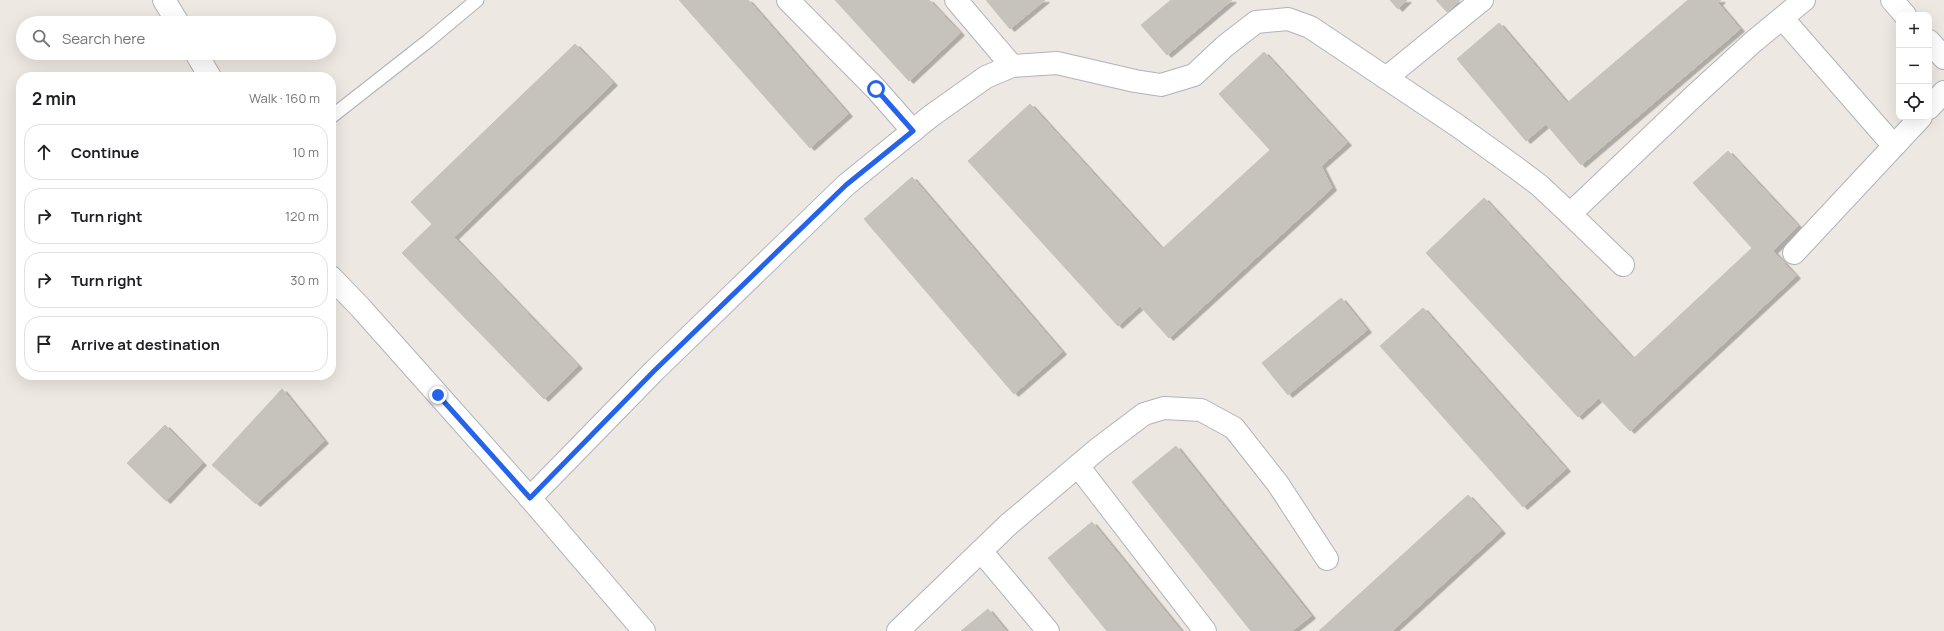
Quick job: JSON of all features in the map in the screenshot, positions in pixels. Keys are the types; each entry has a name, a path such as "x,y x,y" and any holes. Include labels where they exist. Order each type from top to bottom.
{"street":[{"path":"164,0 174,16"},
{"path":"788,0 876,89 913,131"},
{"path":"956,0 1012,66"},
{"path":"1386,78 1482,0"},
{"path":"1570,214 1753,42 1783,19 1804,0"},
{"path":"1892,0 1903,12"},
{"path":"530,498 654,371 846,185 913,131 986,77 1012,66 1058,63 1135,81 1161,85 1194,75 1225,46 1256,22 1288,19 1310,27 1458,126 1515,167 1538,185 1570,214 1623,265"},
{"path":"1783,19 1894,146"},
{"path":"1932,44 1944,58"},
{"path":"200,60 207,72"},
{"path":"1932,105 1944,92"},
{"path":"1794,253 1918,120"},
{"path":"336,283 360,307 530,498 644,631"},
{"path":"898,631 1009,524 1078,466 1144,414 1164,408 1202,410 1234,428 1278,484 1327,558"},
{"path":"1078,466 1205,631"},
{"path":"981,550 1048,631"}],"lane":[{"path":"336,113 428,41 476,0"}],"building":[{"path":"679,0 748,0 848,114 810,148"},
{"path":"835,0 929,0 960,33 909,81"},
{"path":"986,0 1045,0 1010,29"},
{"path":"1171,0 1232,0 1167,55 1141,25"},
{"path":"1390,0 1407,0 1398,9"},
{"path":"1436,0 1460,0 1447,12"},
{"path":"1688,0 1721,0 1718,3 1740,29 1581,165 1546,124 1526,141 1457,59 1499,23 1567,103"},
{"path":"575,44 613,83 454,237 578,366 544,399 402,253 432,224 411,202"},
{"path":"1264,52 1347,143 1321,166 1332,188 1169,338 1140,306 1118,326 968,161 1030,104 1162,249 1270,150 1219,94"},
{"path":"1728,151 1798,226 1773,251 1796,276 1630,431 1599,398 1578,417 1426,253 1484,198 1633,359 1752,248 1693,183"},
{"path":"912,177 1062,352 1014,394 864,219"},
{"path":"1341,298 1367,330 1288,395 1262,363"},
{"path":"1423,308 1566,469 1523,507 1380,346"},
{"path":"282,389 324,441 256,504 212,465"},
{"path":"165,425 202,463 166,501 127,463"},
{"path":"1176,446 1311,616 1292,631 1251,631 1132,482"},
{"path":"1468,495 1501,531 1392,631 1319,631"},
{"path":"1092,522 1181,631 1107,631 1048,558"},
{"path":"988,609 1006,631 961,631"}],"route":[{"path":"438,395 530,498 560,470 654,371 846,185 913,131 876,89"}]}
